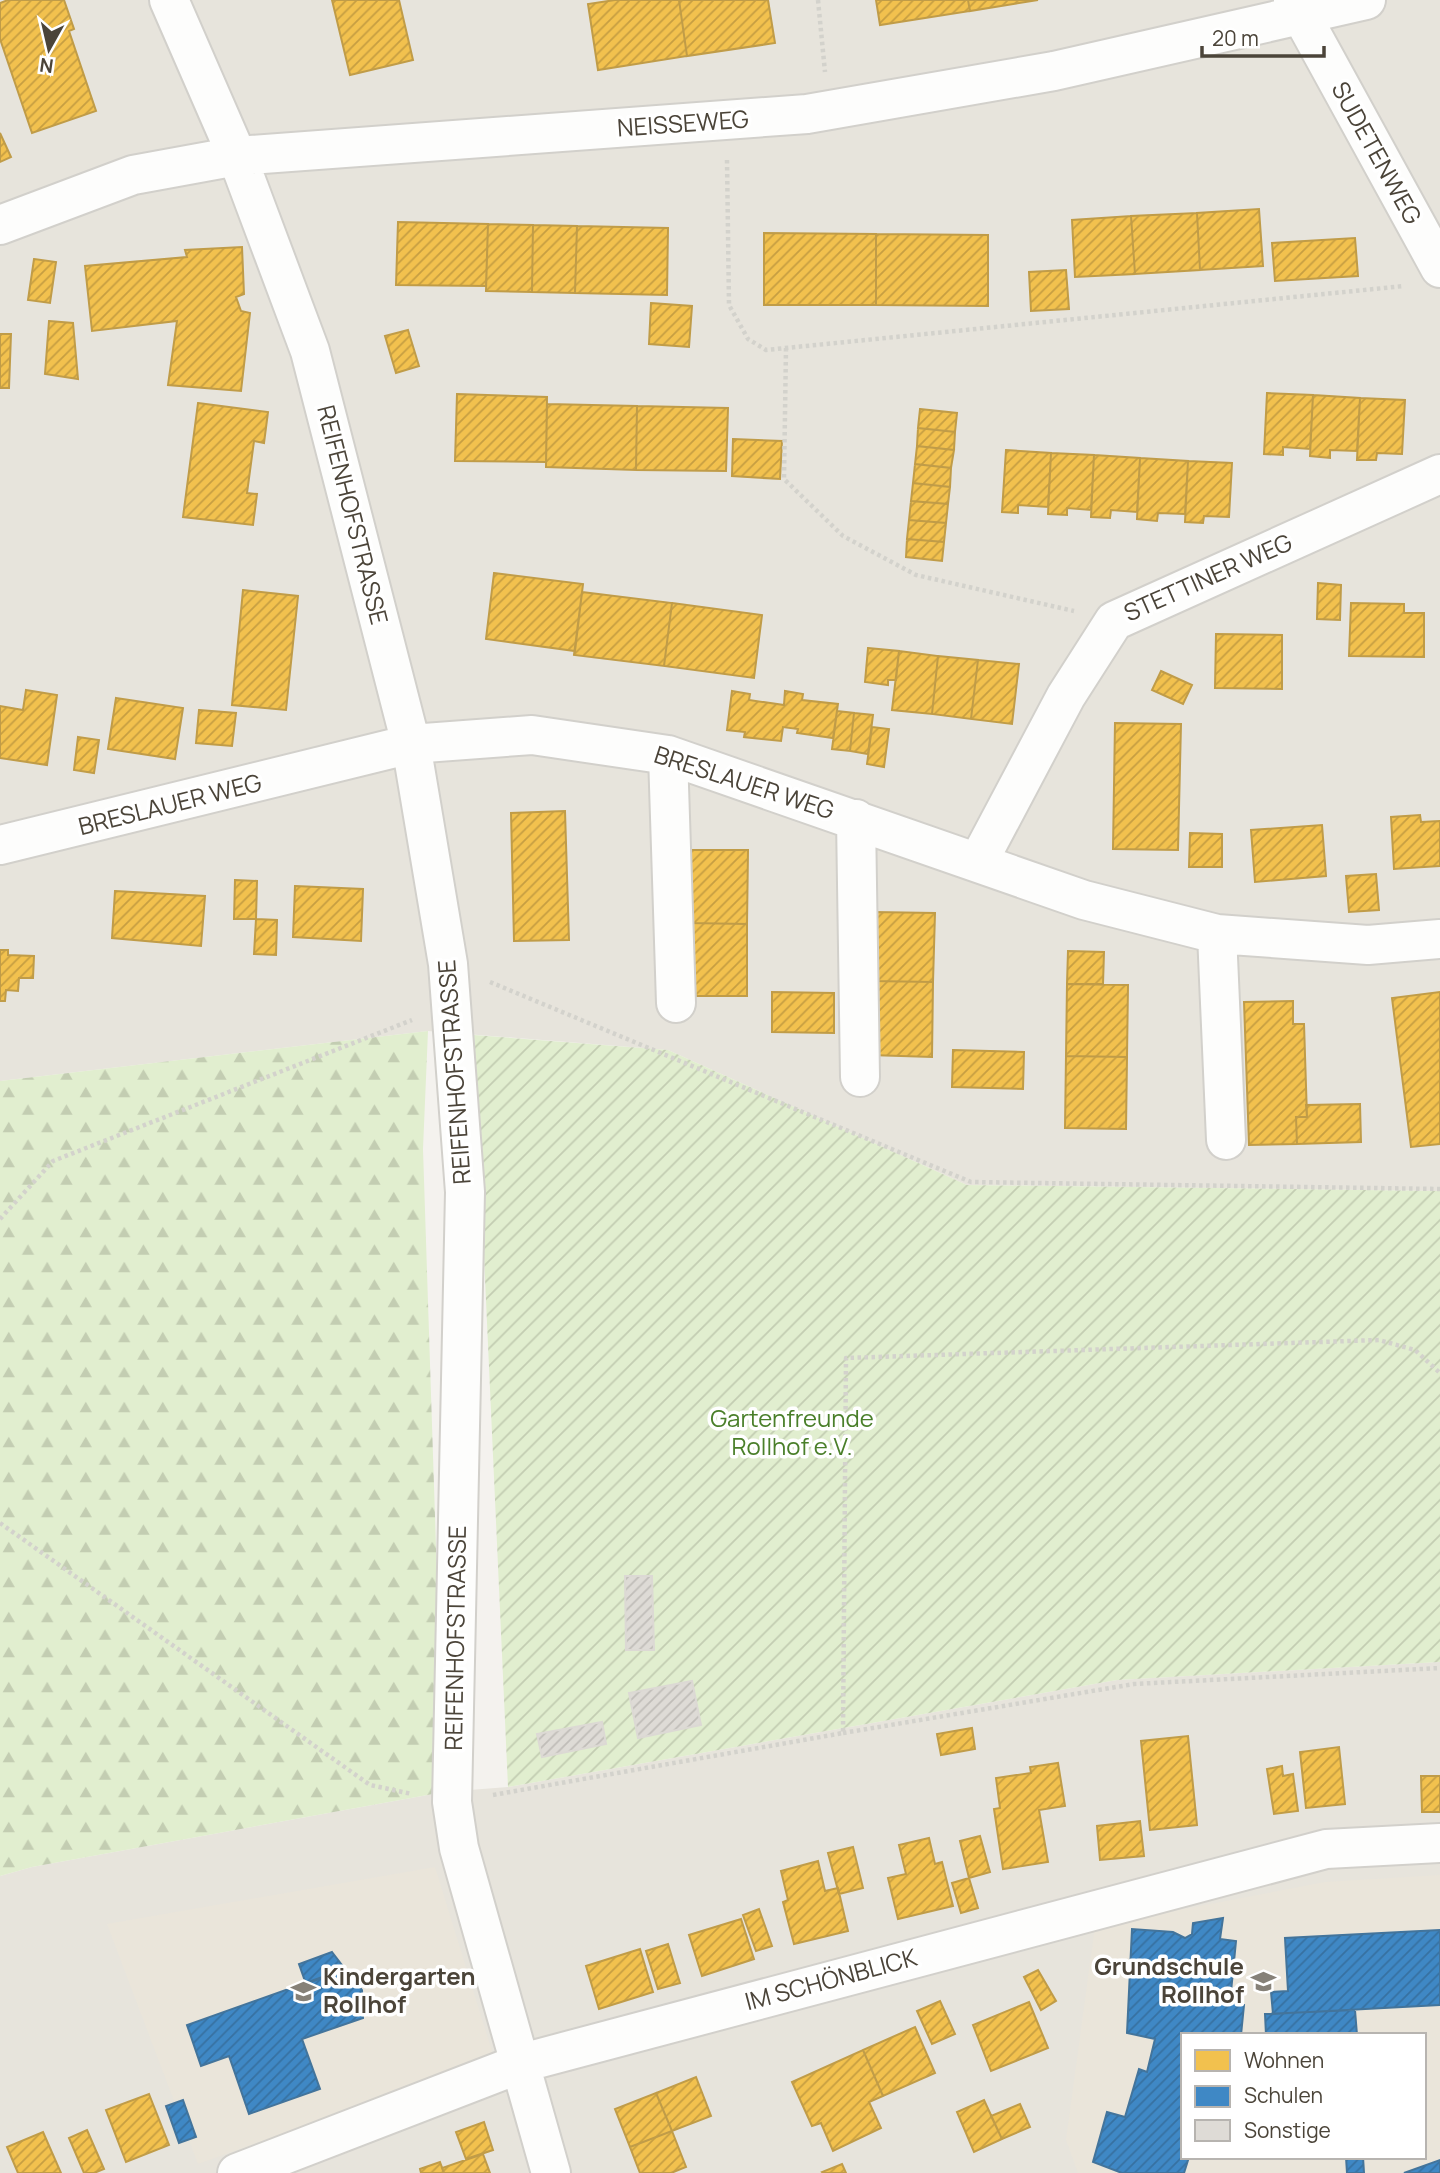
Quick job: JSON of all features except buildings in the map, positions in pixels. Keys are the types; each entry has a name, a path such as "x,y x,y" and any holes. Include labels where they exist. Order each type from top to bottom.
{"street":[{"name":"REIFENHOFSTRASSE","path":"169,0 237,156 310,351 411,744 448,964 465,1192 452,1802 458,1848 522,2063 551,2173"},
{"name":"NEISSEWEG","path":"0,225 133,175 237,156 807,114 1054,71 1297,7 1366,0"},
{"name":"SUDETENWEG","path":"1297,7 1426,277"},
{"name":"STETTINER WEG","path":"978,862 1059,708 1114,621 1440,474"},
{"name":"BRESLAUER WEG","path":"0,845 411,744 532,735 668,755 1084,900 1217,934 1368,945 1440,939"},
{"path":"668,755 676,1003"},
{"path":"856,819 860,1077"},
{"path":"1217,934 1226,1140"},
{"name":"IM SCHÖNBLICK","path":"237,2173 522,2063 1326,1849 1440,1843"}],"path":[{"path":"818,0 829,109"},
{"path":"727,121 729,305 748,339 766,350 1426,277"},
{"path":"786,348 783,479 843,536 916,575 1114,621"},
{"path":"448,964 971,1181 1440,1189"},
{"path":"0,1219 53,1161 450,1005"},
{"path":"843,1733 846,1358 1378,1340 1415,1350 1440,1373"},
{"path":"0,1523 370,1785 452,1802 1134,1684 1440,1668"}],"shaded area":[{"path":"0,0 1440,0 1440,1191 967,1185 668,1050 428,1031 0,1081"},
{"path":"1440,1662 1440,2173 0,2173 0,1876 32,1867 444,1792 508,1787 1117,1680"},
{"name":"Kindergarten Rollhof","path":"435,1867 494,2058 198,2164 107,1924"},
{"name":"Grundschule Rollhof","path":"1440,1875 1440,2173 1078,2173 1066,2140 1095,1926 1325,1882"}],"green space":[{"path":"428,1031 423,1149 444,1792 32,1867 0,1876 0,1081"},
{"name":"Gartenfreunde Rollhof e.V.","path":"474,1035 668,1050 967,1185 1440,1191 1440,1662 1117,1680 508,1787"}],"place":[{"name":"Grundschule Rollhof","path":"1264,1981"},
{"name":"Kindergarten Rollhof","path":"303,1991"}]}
